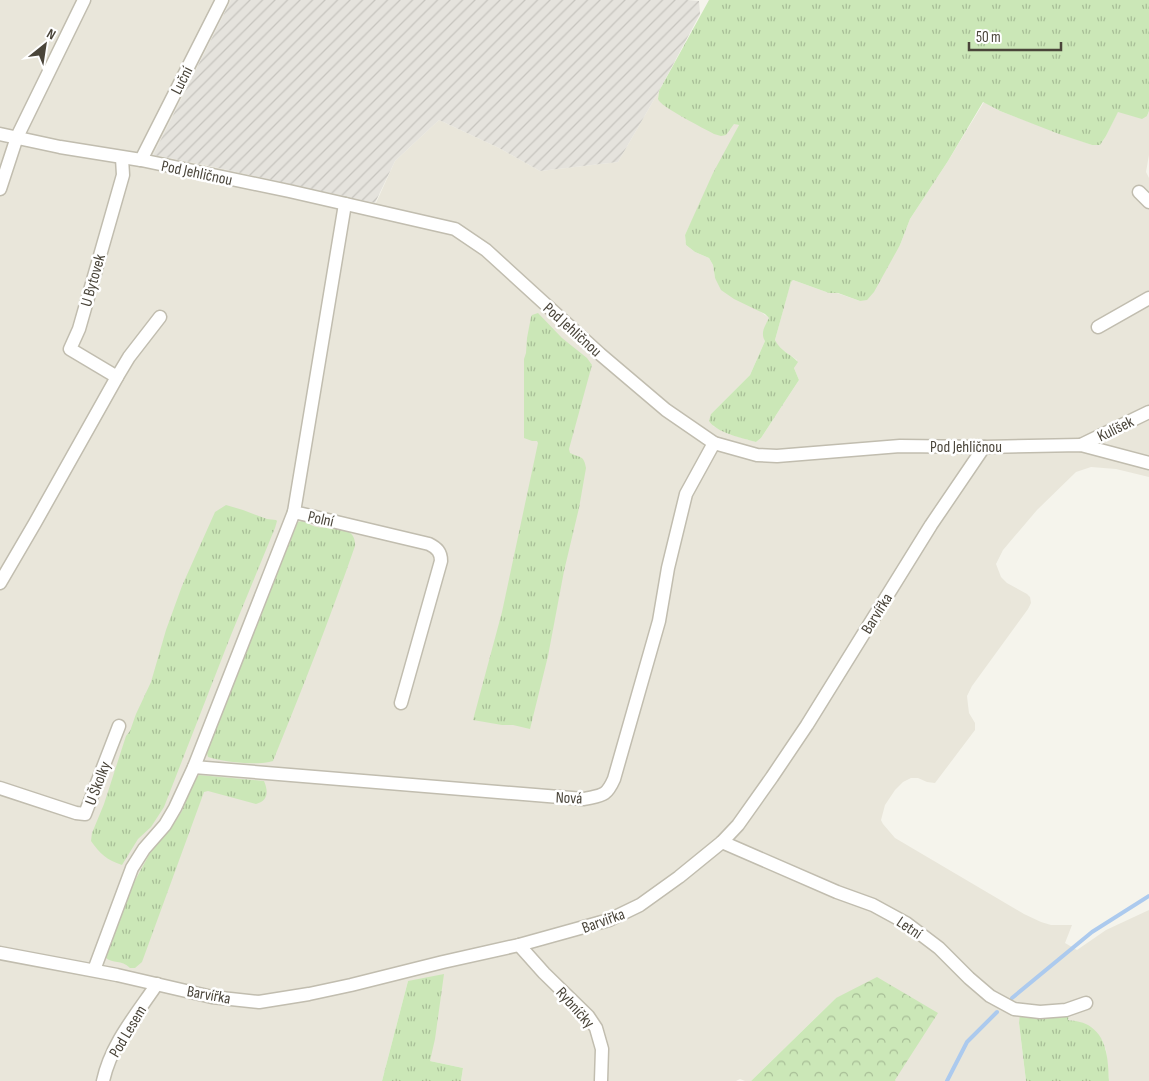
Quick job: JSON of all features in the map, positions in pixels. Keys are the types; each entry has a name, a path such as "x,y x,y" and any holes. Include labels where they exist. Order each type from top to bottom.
{"street":[{"path":"0,189 17,137 84,0"},
{"name":"Luční","path":"140,160 222,0"},
{"name":"Pod Jehličnou","path":"0,134 60,147 140,160 289,191 455,229 486,250 600,354 666,410 714,443 757,455 777,456 900,446 1081,445 1149,464"},
{"name":"U Bytovek","path":"117,377 70,349 79,329 123,175 122,158"},
{"path":"1138,192 1149,202"},
{"name":"Polní","path":"345,204 294,512 429,544 439,552 440,561 401,703"},
{"path":"1098,326 1149,298"},
{"path":"0,583 36,523 129,357 160,317"},
{"name":"Kulíšek","path":"1081,445 1149,412"},
{"name":"Nová","path":"194,767 584,799 602,795 609,790 614,779 659,620 668,568 686,494 714,443"},
{"name":"Barvířka","path":"0,953 94,970 212,996 259,1002 351,985 443,962 519,946 609,920 640,906 722,842 738,825 807,725 931,524 984,447"},
{"path":"94,970 132,868 170,817 194,767 294,512"},
{"name":"U Školky","path":"0,788 76,813 85,814 119,726"},
{"name":"Letní","path":"722,842 837,892 873,905 906,923 939,948 990,996 1014,1009 1040,1012 1066,1010 1086,1002"},
{"name":"Rybníčky","path":"519,946 588,1016 596,1028 602,1050 601,1081"},
{"name":"Pod Lesem","path":"103,1081 113,1049 157,984"}],"shaded area":[{"path":"0,0 231,0 153,155 376,203 395,161 439,120 499,148 540,171 618,162 659,91 658,99 739,125 685,235 686,245 695,252 709,258 713,265 715,278 769,318 763,332 765,341 750,375 711,414 713,426 729,434 756,442 761,438 799,380 794,368 797,360 778,346 775,340 791,281 793,280 829,293 837,293 860,301 900,245 910,219 984,102 1000,111 1092,145 1100,145 1118,111 1147,116 1149,111 1149,155 1146,172 1149,178 1149,477 1116,469 1091,467 1076,472 1037,510 1003,550 996,564 1001,577 1007,583 1027,594 1030,597 1031,603 972,686 967,696 969,713 975,723 975,730 935,783 918,778 911,778 903,782 885,805 881,820 895,838 1024,914 1051,925 1072,925 1065,943 1077,950 1106,930 1149,910 1149,1081 1109,1081 1106,1050 1102,1040 1089,1026 1068,1020 1019,1023 1026,1081 896,1081 836,998 751,1081 740,1079 736,1081 461,1081 463,1068 430,1061 408,981 382,1081 0,1081"},
{"path":"231,0 687,0 699,1 700,14 618,162 540,171 499,148 439,120 395,161 375,203 153,155"}],"green space":[{"path":"709,0 1149,0 1149,111 1147,116 1142,119 1118,112 1100,145 1092,145 1000,111 983,102 948,161 910,219 900,245 874,292 867,300 860,301 838,293 829,293 793,280 791,282 775,340 780,347 798,362 794,368 799,380 761,438 756,442 724,432 709,421 711,414 750,375 765,341 763,332 769,318 721,290 709,258 695,252 686,245 685,235 713,173 739,125 734,124 726,135 714,134 666,107 658,99 659,91"},
{"path":"538,313 562,338 587,358 592,365 569,449 570,453 583,459 586,468 548,656 530,729 473,720 502,612 538,443 537,441 524,438 524,359 531,317"},
{"path":"226,505 267,519 276,520 275,528 164,807 151,827 138,839 122,865 108,859 98,850 91,841 92,833 104,804 126,736 130,731 151,682 166,630 182,586 215,512"},
{"path":"302,521 317,527 347,531 352,534 355,546 295,708 273,761 241,763 208,757 207,753 253,631 298,522"},
{"path":"199,775 264,781 266,795 260,803 256,804 208,791 204,792 142,962 135,968 130,968 123,963 109,960 106,958 107,951 132,886 150,853 182,811 194,780"},
{"path":"444,974 430,1061 463,1068 461,1081 382,1081 408,981"},
{"path":"877,977 938,1013 896,1081 751,1081 836,998"},
{"path":"1020,1014 1069,1014 1068,1020 1089,1025 1097,1032 1104,1044 1109,1081 1026,1081 1019,1023"}],"waterway":[{"path":"1012,998 1092,932 1149,896"},
{"path":"947,1081 967,1042 997,1012"}]}
